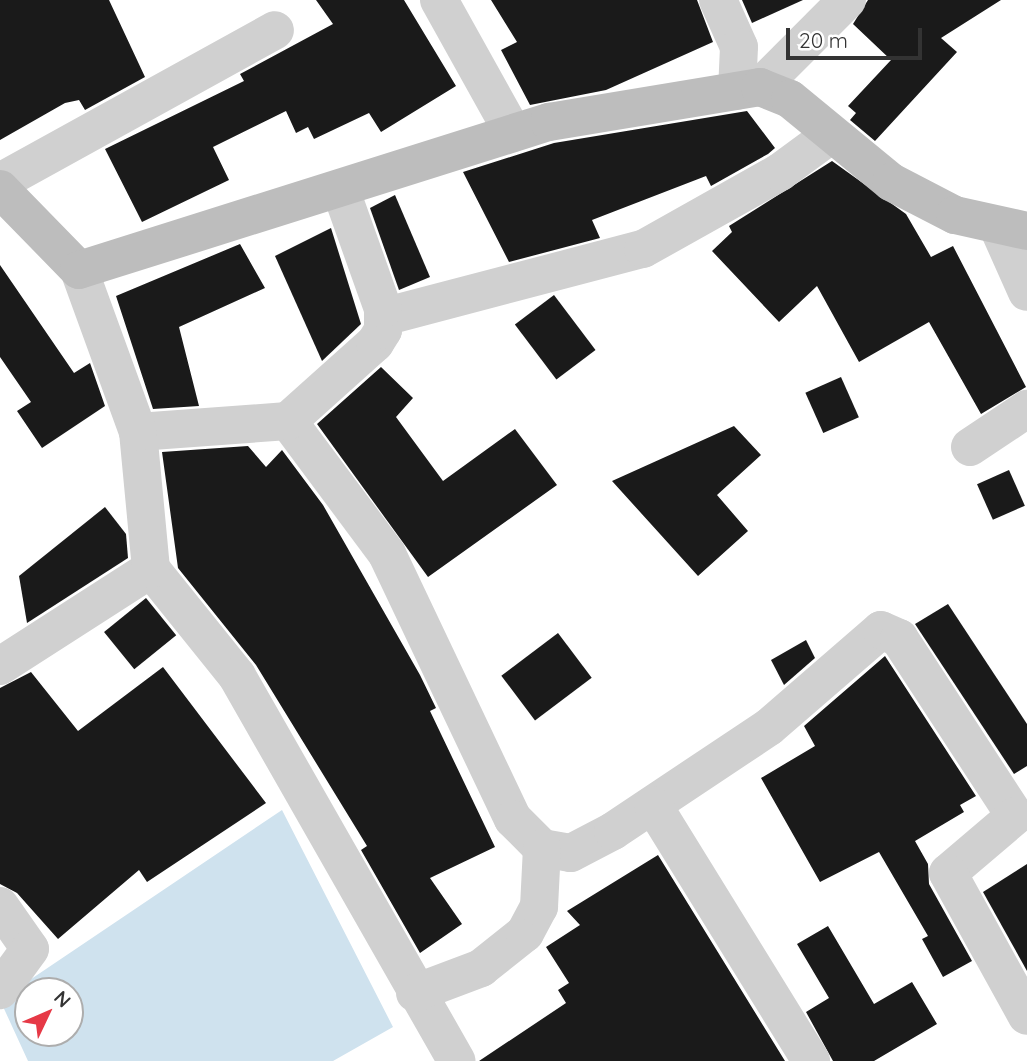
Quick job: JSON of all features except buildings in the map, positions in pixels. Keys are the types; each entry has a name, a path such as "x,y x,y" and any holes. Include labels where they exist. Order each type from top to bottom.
{"street":[{"path":"439,0 513,134"},
{"path":"718,0 739,47 749,89"},
{"path":"749,89 847,0"},
{"path":"0,182 275,30"},
{"path":"79,271 513,134 749,89 790,99 891,182 955,215 1013,229 1027,292"},
{"path":"383,317 643,249 780,172 832,134"},
{"path":"138,432 288,421 375,343 383,317 340,188"},
{"path":"0,189 79,271 138,432 151,569 237,677 415,993 457,1061"},
{"path":"970,447 1027,409"},
{"path":"288,421 387,554 513,819 542,849 572,853 653,805 769,727 881,630 899,638 1015,816 948,873 1027,1016"},
{"path":"0,666 151,569"},
{"path":"653,805 811,1061"},
{"path":"415,993 481,968 524,933 539,907 542,849"},
{"path":"0,906 30,948 0,990"}],"water":[{"path":"282,810 393,1027 333,1061 28,1061 22,1047 84,1047 84,977 34,977"},
{"path":"14,991 14,1030 0,1000"}]}
